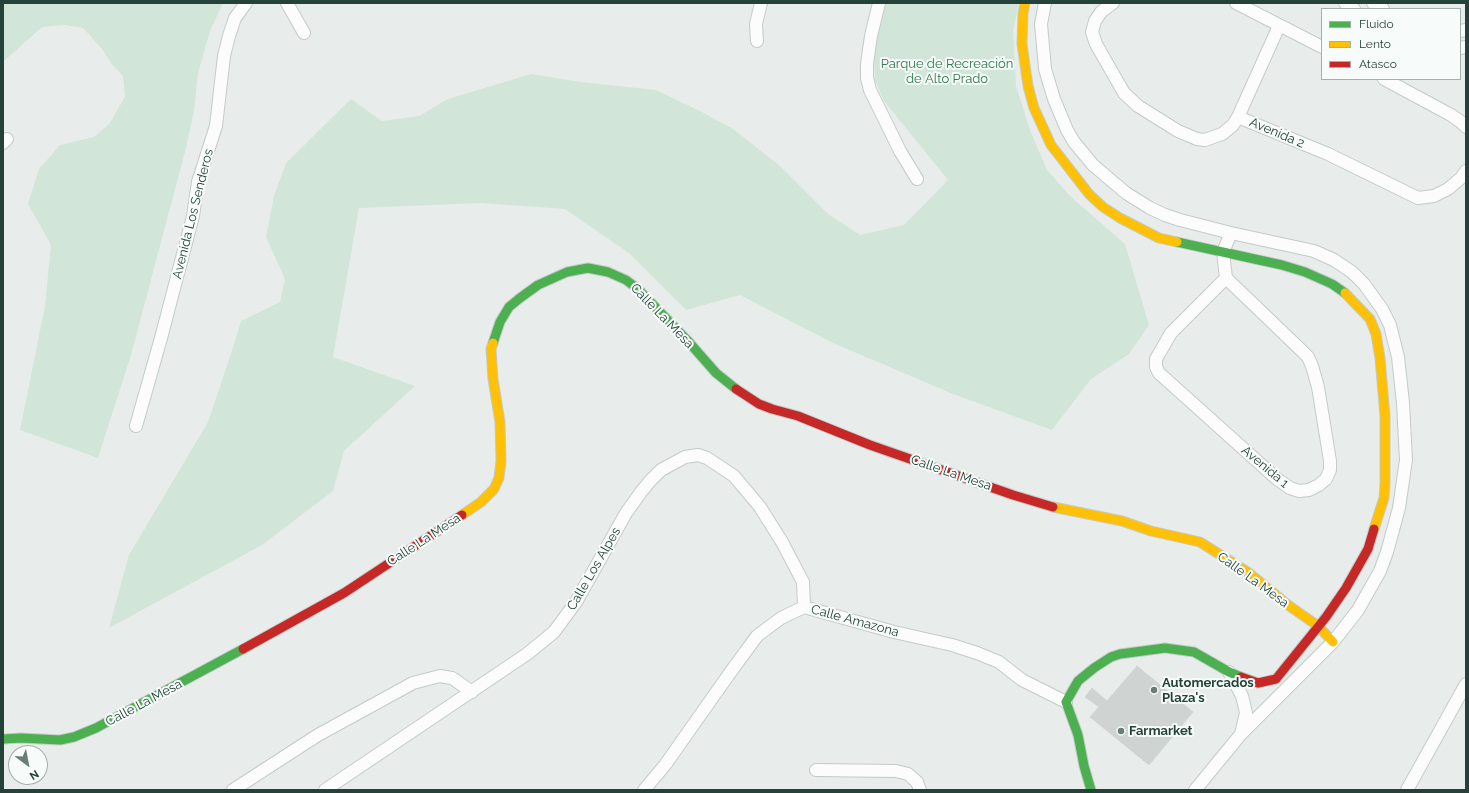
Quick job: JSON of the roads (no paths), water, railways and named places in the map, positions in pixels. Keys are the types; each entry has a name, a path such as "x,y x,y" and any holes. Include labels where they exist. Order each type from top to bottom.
{"street":[{"name":"Avenida Los Senderos","path":"136,426 191,223 198,182 216,126 224,56 229,36 235,18 246,3"},
{"path":"287,3 304,33"},
{"path":"757,41 756,24 761,3"},
{"path":"879,3 870,36 867,78 870,90 900,151 917,179"},
{"path":"1025,3 1022,44 1024,66 1034,108 1051,145 1076,178 1103,207 1120,218 1159,238 1282,265 1305,272 1332,284 1348,295 1360,306 1370,319 1376,334 1380,358 1384,416 1384,498 1368,549 1361,564 1346,588 1276,679 1264,683 1252,682 1229,672 1194,652 1160,648 1120,654 1103,662 1078,681 1066,702 1078,735 1084,766 1091,789"},
{"path":"1045,3 1041,24 1045,68 1054,99 1067,130 1074,142 1104,176 1126,193 1150,208 1180,220 1314,251 1334,260 1352,272 1364,284 1382,309 1390,325 1398,357 1403,403 1406,460 1399,508 1387,552 1380,570 1358,610 1333,642 1241,734 1195,790"},
{"name":"Avenida 2","path":"1113,3 1102,12 1095,21 1092,32 1102,56 1124,93 1138,106 1178,131 1196,139 1205,140 1222,134 1238,117 1328,154 1418,198 1434,196 1448,190 1466,171"},
{"path":"1236,3 1321,47"},
{"path":"1238,117 1279,26"},
{"path":"1386,80 1451,116 1466,127"},
{"path":"1226,278 1223,252 1231,233"},
{"name":"Calle La Mesa","path":"3,739 21,738 60,740 74,737 96,728 344,593 481,502 494,489 499,478 501,461 500,422 493,379 491,349 500,322 508,307 538,285 568,272 588,268 608,272 626,280 682,335 716,373 734,388 759,404 798,416 870,445 1013,495 1050,506 1122,521 1151,531 1200,542 1249,573 1288,605 1318,626 1333,642"},
{"name":"Avenida 1","path":"1226,278 1308,357 1312,366 1318,387 1330,461 1330,470 1326,479 1319,485 1308,490 1299,491 1290,488 1277,479 1159,373 1156,367 1156,359 1171,333 1226,278"},
{"name":"Calle Los Alpes","path":"325,790 472,692 527,654 554,632 576,602 626,513 641,492 661,470 685,457 698,455 708,458 734,476 760,507 782,542 803,582 804,607"},
{"name":"Calle Amazona","path":"644,790 665,765 757,636 781,618 804,607 894,632 952,645 977,653 999,662 1022,680 1066,702"},
{"path":"1229,672 1242,696 1246,713 1241,734"},
{"path":"233,790 318,735 413,683 440,676 452,678 472,692"},
{"path":"1407,790 1466,684"},
{"path":"816,770 896,771 908,774 917,782 920,790"}],"place":[{"name":"Automercados Plaza's","path":"1154,690"},
{"name":"Farmarket","path":"1121,731"}],"park label":[{"name":"Parque de Recreación de Alto Prado","path":"947,72"}]}
